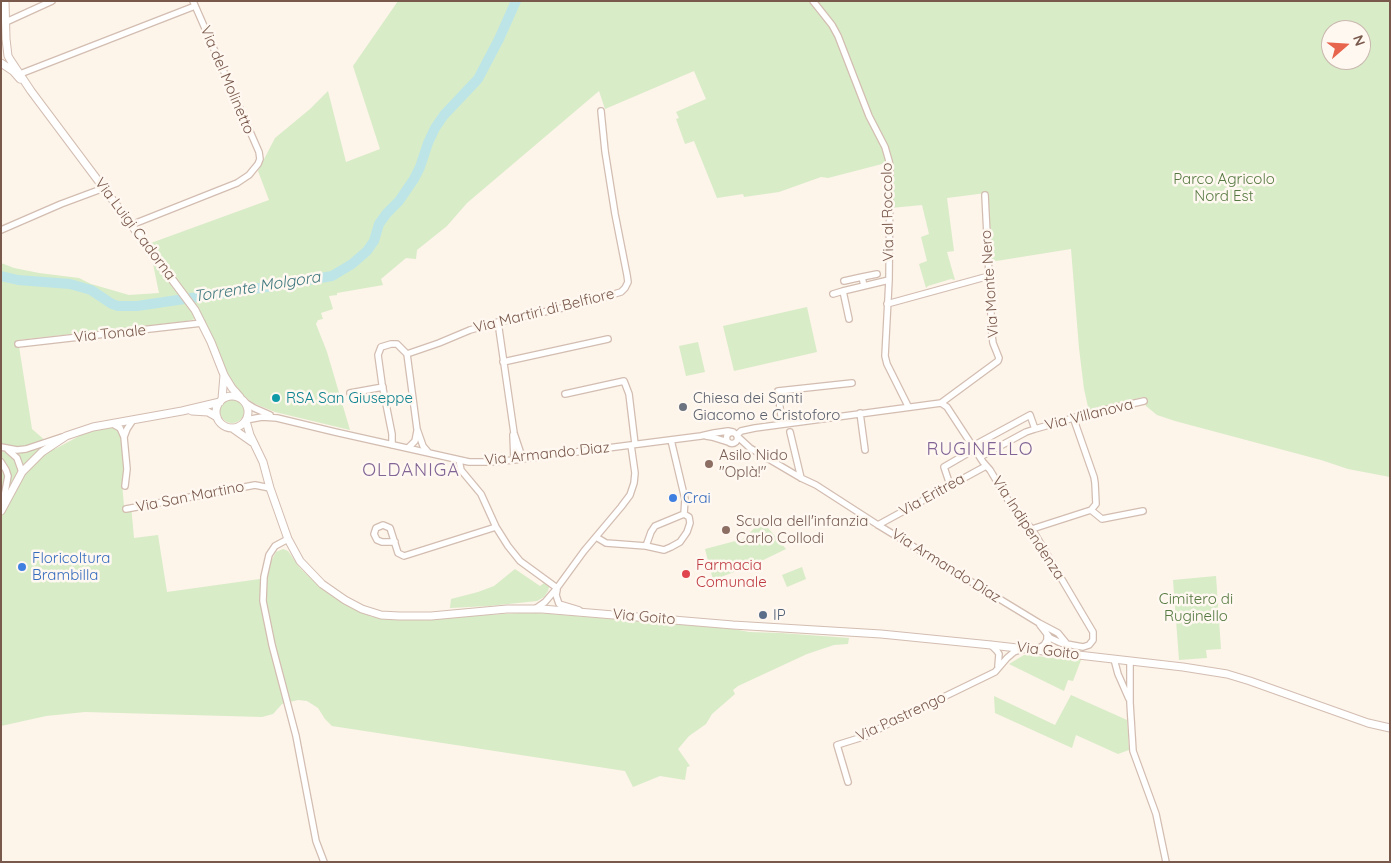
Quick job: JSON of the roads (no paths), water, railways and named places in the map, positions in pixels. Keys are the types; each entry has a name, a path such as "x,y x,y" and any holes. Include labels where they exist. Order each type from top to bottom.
{"street":[{"path":"1,62 6,60 5,1"},
{"path":"1,30 6,18 52,1"},
{"name":"Via al Roccolo","path":"813,1 832,25 838,36 869,116 885,147 889,161 889,280 885,344 887,364 908,406"},
{"path":"20,74 194,3"},
{"name":"Via del Molinetto","path":"131,224 242,181 258,164 260,159 259,152 194,3"},
{"name":"Via Luigi Cadorna","path":"5,50 31,91 190,302 211,342 224,376 243,400"},
{"name":"Via Luigi Cadorna","path":"1,62 13,71 31,91"},
{"name":"Via Martiri di Belfiore","path":"407,354 470,330 568,307 621,292 626,288 628,282 605,151 601,111"},
{"path":"1,230 60,204 104,188"},
{"name":"Via Monte Nero","path":"941,403 998,361 999,358 992,335 985,194"},
{"path":"844,281 877,274"},
{"path":"887,304 989,276"},
{"path":"862,277 864,286"},
{"path":"833,294 889,280"},
{"path":"843,291 849,319"},
{"path":"498,322 514,433 514,460"},
{"name":"Via Tonale","path":"18,344 202,324"},
{"path":"503,362 608,339"},
{"path":"392,445 392,434 378,355 381,347 397,344 407,354 417,429 423,446 428,453"},
{"name":"Via Luigi Cadorna","path":"221,400 224,376"},
{"path":"535,608 557,588 621,507 632,488 635,473 629,394 624,381 565,394"},
{"path":"782,424 778,391 852,382"},
{"path":"350,393 383,387"},
{"path":"2,447 17,450 26,449 84,429 182,411 232,395 243,400 249,411 246,420 240,426 232,428 223,424 217,417 208,412 182,411"},
{"path":"217,417 216,410 221,400"},
{"name":"Via Armando Diaz","path":"243,400 254,408 277,418"},
{"name":"Via Villanova","path":"980,457 1026,432 1073,417 1144,402"},
{"path":"736,435 744,430 782,424 941,403"},
{"name":"Via Indipendenza","path":"941,403 947,407 1014,510 1032,529 1093,632 1093,640 1087,646 1079,647 1056,641 1048,635"},
{"path":"860,414 865,450"},
{"path":"950,485 944,467 1030,415 1035,429"},
{"name":"Via Armando Diaz","path":"246,420 262,417 277,418 460,460 490,462 728,432 736,435 750,448 816,485 1039,623 1048,635 1050,647 1055,652"},
{"path":"1032,529 1091,510 1096,504 1095,483 1073,417"},
{"path":"124,437 134,419"},
{"name":"Via Goito","path":"246,420 288,539 300,561 322,584 345,600 362,609 381,615 423,616 535,608 991,644 1227,674 1368,723 1390,728"},
{"path":"110,423 120,428 124,437 127,469 125,486"},
{"name":"Via Goito","path":"232,428 255,446"},
{"path":"408,448 415,441 417,429"},
{"path":"790,432 801,478"},
{"path":"514,433 521,454 527,458"},
{"path":"730,433 736,435 736,441 731,443 727,439 727,435 730,433"},
{"path":"1,510 22,472 42,452 66,436"},
{"name":"Via Armando Diaz","path":"701,436 712,437 750,448"},
{"path":"671,440 685,499 684,514"},
{"path":"2,447 14,455 22,472"},
{"path":"460,460 461,470 481,494 496,527 508,546 520,561 557,588"},
{"path":"1,462 6,470 8,479 1,510"},
{"name":"Via Eritrea","path":"878,525 986,466"},
{"name":"Via San Martino","path":"255,485 262,480 266,473"},
{"name":"Via San Martino","path":"126,509 255,485 270,488"},
{"path":"1091,510 1102,519 1143,511"},
{"path":"596,537 606,543 646,546 664,550 680,542 687,532 690,523 689,517 684,514"},
{"path":"646,546 654,526 684,514"},
{"path":"395,542 398,553 404,556 496,527"},
{"path":"288,539 275,546 269,555 264,577 263,601 272,645 296,736 316,841 324,862"},
{"path":"557,588 556,595 559,604 580,611"},
{"path":"1036,650 1044,645 1048,635"},
{"path":"991,644 999,654 998,668"},
{"path":"1064,654 1067,644"},
{"name":"Via Pastrengo","path":"848,782 837,744 866,736 995,672 1014,652 1023,648"},
{"path":"1114,659 1130,703"},
{"path":"1130,661 1130,703 1134,751 1156,814 1166,862"},
{"path":"1118,674 1130,675"}],"waterway":[{"name":"Torrente Molgora","path":"1,276 18,280 70,284 91,290 118,306 137,306 332,276 352,264 367,251 374,241 379,224 399,201 414,179 435,128 444,115 478,79 516,1"}],"place":[{"name":"RSA San Giuseppe","path":"276,398"},
{"name":"Chiesa dei Santi Giacomo e Cristoforo","path":"683,407"},
{"name":"Asilo Nido \"Oplà!\"","path":"709,464"},
{"name":"Crai","path":"673,498"},
{"name":"Scuola dell'infanzia Carlo Collodi","path":"726,530"},
{"name":"Floricoltura Brambilla","path":"22,567"},
{"name":"Farmacia Comunale","path":"686,574"},
{"name":"IP","path":"763,615"}],"district":[{"name":"RUGINELLO","path":"980,450"},
{"name":"OLDANIGA","path":"411,471"}],"park label":[{"name":"Parco Agricolo Nord Est","path":"1224,188"},
{"name":"Cimitero di Ruginello","path":"1196,608"}]}
